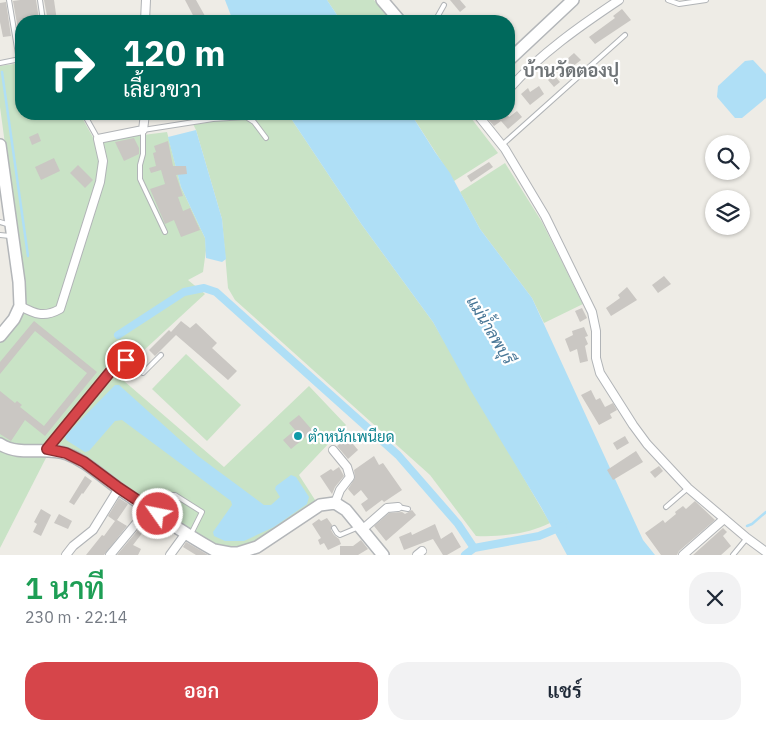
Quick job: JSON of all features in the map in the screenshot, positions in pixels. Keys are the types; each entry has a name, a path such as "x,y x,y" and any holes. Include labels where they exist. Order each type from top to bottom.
{"main road":[{"path":"382,0 395,15"},
{"path":"515,54 573,0"},
{"path":"0,145 8,228 20,282 20,306 14,319 2,330"},
{"path":"0,444 22,451 47,449 66,453 84,462 153,511 214,550 224,554 238,553 257,548 320,505 334,503 346,510 383,555"}],"street":[{"path":"145,15 146,0"},
{"path":"515,83 544,56 582,25 619,0"},
{"path":"20,306 38,315 51,314 60,309 100,182 103,161 98,139 143,130 144,120"},
{"path":"484,120 502,145 546,216 592,312 596,331 596,358 600,373 647,444 688,488 764,552"},
{"path":"47,449 110,372"},
{"path":"333,450 347,467 350,477 340,490 334,503"},
{"path":"66,555 73,546 93,530 119,488"},
{"path":"362,528 388,508 398,506"},
{"path":"110,555 153,511"},
{"path":"683,555 724,520"},
{"path":"170,555 189,534"}],"lane":[{"path":"9,0 15,32"},
{"path":"40,0 43,15"},
{"path":"668,0 679,4 706,0"},
{"path":"438,15 444,5"},
{"path":"502,145 625,35"},
{"path":"0,63 15,60"},
{"path":"87,120 98,139"},
{"path":"165,232 140,179 143,130 207,120"},
{"path":"251,120 266,138"},
{"path":"0,235 8,228"},
{"path":"110,372 121,361 126,360 143,373 161,355"},
{"path":"666,507 688,488"},
{"path":"153,511 175,494 202,512 189,534"},
{"path":"398,506 408,508"},
{"path":"334,528 340,535 362,528"},
{"path":"733,555 747,538"}],"green space":[{"path":"327,0 374,0 386,15 337,15"},
{"path":"15,64 15,120 83,120 95,141 167,132 181,187 205,238 206,250 203,272 188,280 205,294 117,375 224,467 309,386 346,425 299,475 317,503 267,539 232,550 218,546 187,529 86,459 0,441 0,343 18,320 25,292 0,107 0,66"},
{"path":"191,120 292,120 362,225 433,322 550,523 533,530 514,534 476,536 430,475 235,300 228,288 222,219 196,130"},
{"path":"415,120 473,120 498,153 454,181"},
{"path":"505,163 542,222 583,304 544,323 532,298 480,229 460,192"},
{"path":"186,354 241,405 207,441 152,389"},
{"path":"0,449 48,454 0,548"}],"water":[{"path":"225,0 327,0 337,15 231,15"},
{"path":"753,60 766,74 766,98 742,118 735,118 717,97 718,86 745,61"},
{"name":"แม่น้ำลพบุรี","path":"292,120 415,120 450,173 480,229 532,298 643,540 655,555 567,555 433,322 362,225"},
{"path":"196,130 222,219 226,259 222,262 206,258 205,238 181,187 168,137"},
{"path":"115,385 119,385 198,456 264,505 271,505 280,497 275,489 276,486 291,475 296,477 309,497 307,504 274,527 244,541 225,541 214,536 213,532 232,505 231,501 122,420 115,421 89,451 85,452 66,440 65,436"}],"building":[{"path":"36,0 38,15 15,15 13,1"},
{"path":"44,0 54,0 56,15 47,15"},
{"path":"185,0 196,0 204,15 193,15"},
{"path":"450,0 460,0 466,7 460,12"},
{"path":"6,2 11,36 3,37 0,22 0,3"},
{"path":"622,9 631,20 595,44 589,37 615,18 613,16"},
{"path":"574,53 581,60 572,67 566,60"},
{"path":"553,74 560,82 554,87 548,80"},
{"path":"539,86 544,94 530,105 521,94 528,88 530,92"},
{"path":"517,111 522,117 508,129 501,121 494,126 489,120 515,120 515,112"},
{"path":"38,133 41,141 32,145 29,137"},
{"path":"134,138 139,148 139,154 124,161 115,142"},
{"path":"168,141 173,166 186,166 187,174 176,175 183,196 178,197 183,211 190,208 200,230 181,237 174,220 165,224 150,189 165,184 161,170 151,173 149,168 156,166 153,153 156,152 154,146"},
{"path":"54,158 60,171 41,180 35,167"},
{"path":"489,162 493,167 471,182 467,176"},
{"path":"78,165 93,180 85,188 70,173"},
{"path":"664,276 671,284 658,293 652,285"},
{"path":"627,287 637,300 611,316 606,308 620,298 618,295"},
{"path":"582,308 587,318 580,322 575,311"},
{"path":"34,321 97,372 45,436 25,420 11,441 0,434 0,391 15,403 17,401 22,405 20,407 44,426 87,373 35,331 0,374 0,362"},
{"path":"181,321 190,328 196,323 217,343 212,348 237,371 228,380 176,335 155,356 149,350"},
{"path":"584,327 588,336 585,337 588,344 585,346 588,361 580,363 577,349 570,352 565,339 573,335 572,331"},
{"path":"591,390 596,400 600,398 605,407 613,403 617,410 610,414 612,418 599,425 581,395"},
{"name":"ตำหนักเพนียด","path":"299,415 313,431 291,449 283,440 295,430 289,423"},
{"path":"625,436 629,443 617,450 613,443"},
{"path":"348,438 358,450 348,459 337,446"},
{"path":"636,451 643,462 613,480 607,470"},
{"path":"374,456 379,465 383,463 402,490 384,502 382,500 366,512 361,504 368,499 361,490 354,496 348,489 355,478 354,470"},
{"path":"659,466 663,471 655,478 650,472"},
{"path":"339,467 344,476 332,494 320,476 331,469 333,471"},
{"path":"85,476 92,481 74,505 69,502"},
{"path":"119,498 128,504 117,520 127,526 104,555 86,555 115,521 108,516"},
{"path":"695,501 715,520 679,551 677,555 661,555 645,533 663,520 665,523 683,506 686,509"},
{"path":"41,509 51,515 41,536 33,532 37,524 34,522"},
{"path":"412,510 416,515 386,541 374,526 389,513 402,512 405,514"},
{"path":"59,514 72,521 68,529 54,523"},
{"path":"148,518 156,524 147,535 143,532 133,545 141,549 138,555 117,555"},
{"path":"327,518 332,525 331,530 341,544 328,550 324,543 320,545 318,540 321,538 312,524 319,519 321,521"},
{"path":"435,524 441,539 452,532 461,547 447,555 443,555 433,539 404,550 399,537 411,532 412,535"},
{"path":"723,528 727,532 723,536 731,546 721,555 693,555"},
{"path":"361,540 368,549 358,555 340,555 340,546 353,546"},
{"path":"186,542 208,555 196,555 183,547"}],"waterway":[{"path":"2,72 28,256"},
{"path":"118,335 184,292 204,288 216,292 398,455 458,524 474,548"},
{"path":"747,526 766,512"},
{"path":"465,555 474,548 539,536 563,526"}],"place":[{"name":"ตำหนักเพนียด","path":"298,436"}],"district":[{"name":"บ้านวัดตองปุ","path":"571,70"}],"route":[{"path":"126,360 121,361 115,366 47,449 66,453 84,462 158,514"}]}
